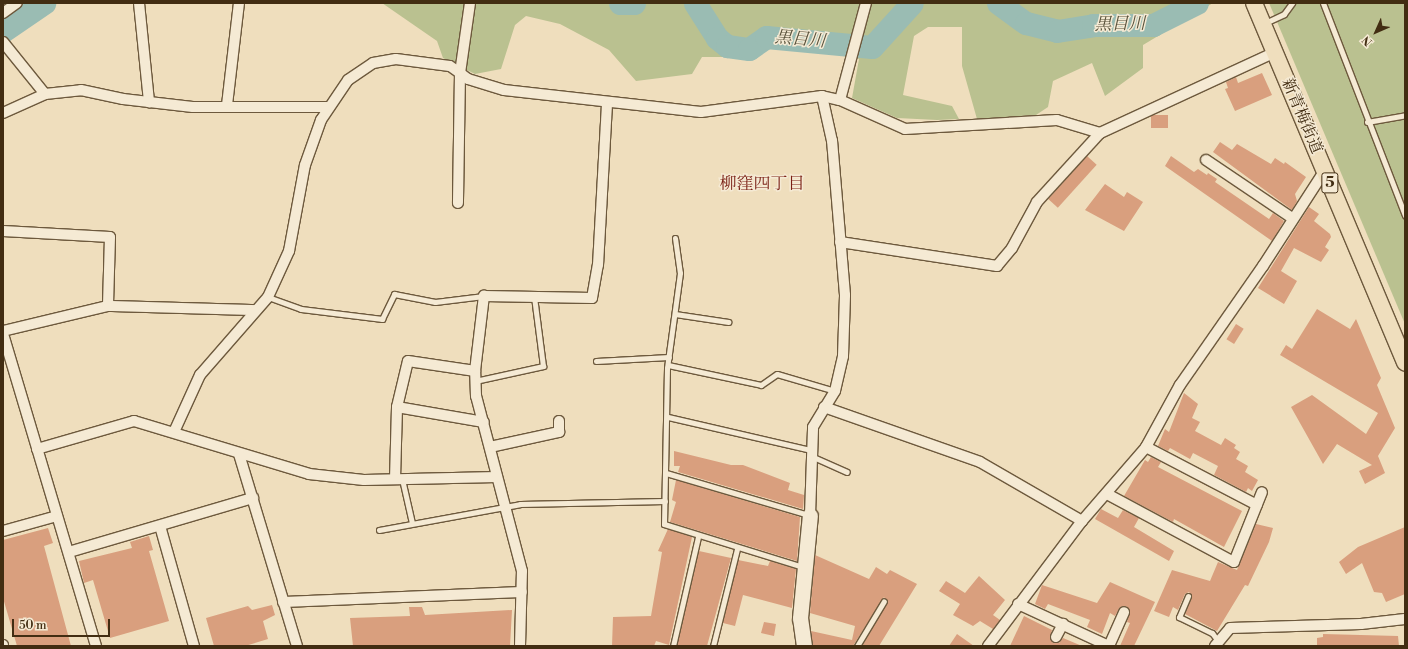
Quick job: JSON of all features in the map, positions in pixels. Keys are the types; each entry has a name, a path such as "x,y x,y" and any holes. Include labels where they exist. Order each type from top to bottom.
{"main road":[{"name":"新青梅街道","path":"1254,3 1405,363"},
{"path":"804,646 800,618 810,515"}],"street":[{"path":"3,13 17,3"},
{"path":"139,3 149,102"},
{"path":"227,105 239,3"},
{"path":"458,203 460,73 470,3"},
{"path":"840,100 866,3"},
{"path":"3,42 45,94"},
{"path":"840,242 997,266 1012,248 1037,202 1100,133 1274,52"},
{"path":"174,432 200,375 255,310 268,297 289,251 305,166 328,107 348,80 373,63 396,60 450,66 468,79 504,90 607,104 701,112 822,96 840,100 905,129 1057,120 1100,133"},
{"path":"3,113 45,94 82,90 149,102 193,107 227,105 328,107"},
{"path":"810,515 813,427 835,391 843,356 845,295 832,141 822,96"},
{"path":"520,646 522,571 508,507 497,477 475,376 484,296 592,298 598,265 607,104"},
{"path":"1206,160 1292,218"},
{"path":"988,646 1018,604 1082,521 1107,494 1146,447 1180,385 1263,266 1292,218 1325,170"},
{"path":"3,231 110,237 108,306"},
{"path":"96,646 69,552 56,516 3,332 108,306 255,310"},
{"path":"398,479 397,407 408,360 475,376"},
{"path":"397,407 484,422"},
{"path":"824,407 980,462 1082,521"},
{"path":"37,449 134,421 309,474 398,479 497,477"},
{"path":"490,447 559,432 559,421"},
{"path":"1146,447 1257,506"},
{"path":"239,454 297,646"},
{"path":"1107,494 1234,562 1262,492"},
{"path":"69,552 253,498"},
{"path":"3,531 56,516"},
{"path":"160,526 194,646"},
{"path":"283,602 522,592"},
{"path":"1018,604 1110,646 1124,612"},
{"path":"1217,644 1230,628 1361,624 1405,619"},
{"path":"1056,637 1063,624"}],"lane":[{"path":"1262,24 1284,14 1292,3"},
{"path":"1323,3 1367,122 1405,216"},
{"path":"1367,122 1405,115"},
{"path":"675,238 680,273 668,365 668,417 664,524 698,537 804,568"},
{"path":"268,297 300,309 382,319 394,294 435,302 484,296"},
{"path":"475,376 543,366 534,297"},
{"path":"675,314 728,322"},
{"path":"596,361 669,357"},
{"path":"668,365 761,385 778,374 835,391"},
{"path":"668,417 811,453 847,472"},
{"path":"666,473 810,515"},
{"path":"398,479 412,523"},
{"path":"379,530 508,507 665,501"},
{"path":"673,646 698,537"},
{"path":"713,646 737,549"},
{"path":"1188,596 1179,617 1212,633 1217,644"},
{"path":"857,646 884,601"}],"green space":[{"path":"382,3 1213,3 1143,45 1143,68 1105,96 1092,63 1053,81 1048,107 1036,115 977,119 962,66 962,27 928,27 914,36 903,95 952,106 959,119 937,120 897,118 852,98 859,59 847,54 770,44 738,57 702,57 692,74 636,81 609,50 560,24 526,16 515,25 501,69 475,74 443,58 437,41"},
{"path":"1269,3 1405,3 1405,324"}],"building":[{"path":"1262,73 1272,95 1235,111 1225,89 1228,88 1226,82 1236,77 1238,83"},
{"path":"1151,115 1168,115 1168,128 1151,128"},
{"path":"1220,142 1232,150 1237,144 1271,164 1275,158 1284,164 1285,162 1306,177 1295,194 1297,201 1292,210 1213,152"},
{"path":"1087,156 1097,165 1058,208 1048,199"},
{"path":"1171,156 1194,172 1198,169 1207,175 1208,173 1217,179 1215,182 1269,219 1273,213 1284,221 1272,241 1165,166"},
{"path":"1105,184 1124,197 1127,192 1143,202 1124,231 1085,210"},
{"path":"1309,207 1319,214 1314,221 1330,234 1331,237 1325,247 1329,250 1321,262 1294,248 1281,271 1297,281 1284,304 1258,288"},
{"path":"1317,309 1350,329 1356,319 1381,378 1377,385 1395,428 1378,456 1385,473 1365,484 1359,471 1372,465 1337,444 1323,464 1291,407 1312,395 1366,434 1378,413 1280,355 1286,345 1292,349"},
{"path":"1236,324 1244,329 1234,344 1226,339"},
{"path":"1184,393 1198,404 1192,418 1200,422 1195,431 1221,445 1225,438 1236,445 1234,448 1240,452 1236,459 1248,466 1245,472 1258,480 1252,491 1248,488 1246,492 1214,475 1218,466 1193,453 1190,459 1170,448 1168,451 1158,446 1165,429 1169,432"},
{"path":"674,451 731,465 743,465 790,483 788,490 804,495 803,509 678,472 680,466 674,466"},
{"path":"1151,457 1161,462 1158,467 1242,511 1224,547 1174,519 1173,522 1124,496 1145,460 1148,462"},
{"path":"676,480 800,517 797,561 670,522 676,502 672,500"},
{"path":"1101,509 1118,518 1123,510 1139,518 1134,527 1174,551 1169,561 1095,519"},
{"path":"1256,524 1273,528 1269,542 1248,586 1245,585 1217,631 1185,614 1192,597 1189,592 1185,594 1178,610 1173,607 1169,617 1154,611 1172,570 1210,581 1218,562 1237,570"},
{"path":"1405,527 1405,594 1386,602 1382,593 1374,592 1362,563 1346,574 1339,562 1358,547"},
{"path":"48,528 53,543 44,546 71,646 17,646 3,598 3,540"},
{"path":"668,529 692,537 669,645 656,641 654,646 612,646 613,617 651,616 662,552 658,551"},
{"path":"149,536 153,550 149,551 169,621 110,638 93,580 84,583 79,561 132,548 130,542"},
{"path":"699,551 731,558 707,646 677,646"},
{"path":"815,555 869,579 876,567 887,574 890,570 917,584 879,646 862,646 887,603 884,597 853,646 813,646 811,631 852,640 855,626 810,613"},
{"path":"738,560 768,566 770,561 796,569 792,608 743,595 735,626 723,623"},
{"path":"979,576 1005,600 993,615 1000,620 993,629 980,621 973,626 953,615 960,604 939,591 946,581 965,593"},
{"path":"1110,582 1155,602 1134,646 1120,646 1130,623 1127,622 1130,611 1126,606 1120,607 1115,616 1110,613 1102,634 1087,627 1090,620 1048,604 1045,609 1035,604 1042,585 1097,603"},
{"path":"272,605 275,615 263,621 268,639 245,646 214,646 206,618 248,606 252,610"},
{"path":"409,607 422,607 425,615 512,610 510,646 353,646 350,618 410,616"},
{"path":"1024,616 1052,630 1050,638 1053,643 1059,643 1063,638 1082,646 1010,646"},
{"path":"764,622 776,624 774,636 761,633"},
{"path":"957,634 974,646 949,646"},
{"path":"1323,634 1398,636 1399,646 1317,646 1317,638 1323,637"}],"waterway":[{"name":"黒目川","path":"3,31 44,3"},
{"name":"黒目川","path":"620,3 634,3"},
{"name":"黒目川","path":"695,3 717,38 727,46 749,49 766,37 872,47 912,3"},
{"name":"黒目川","path":"998,3 1026,23 1057,31 1093,25 1153,25 1197,3"}],"district":[{"name":"柳窪四丁目","path":"762,185"}]}
